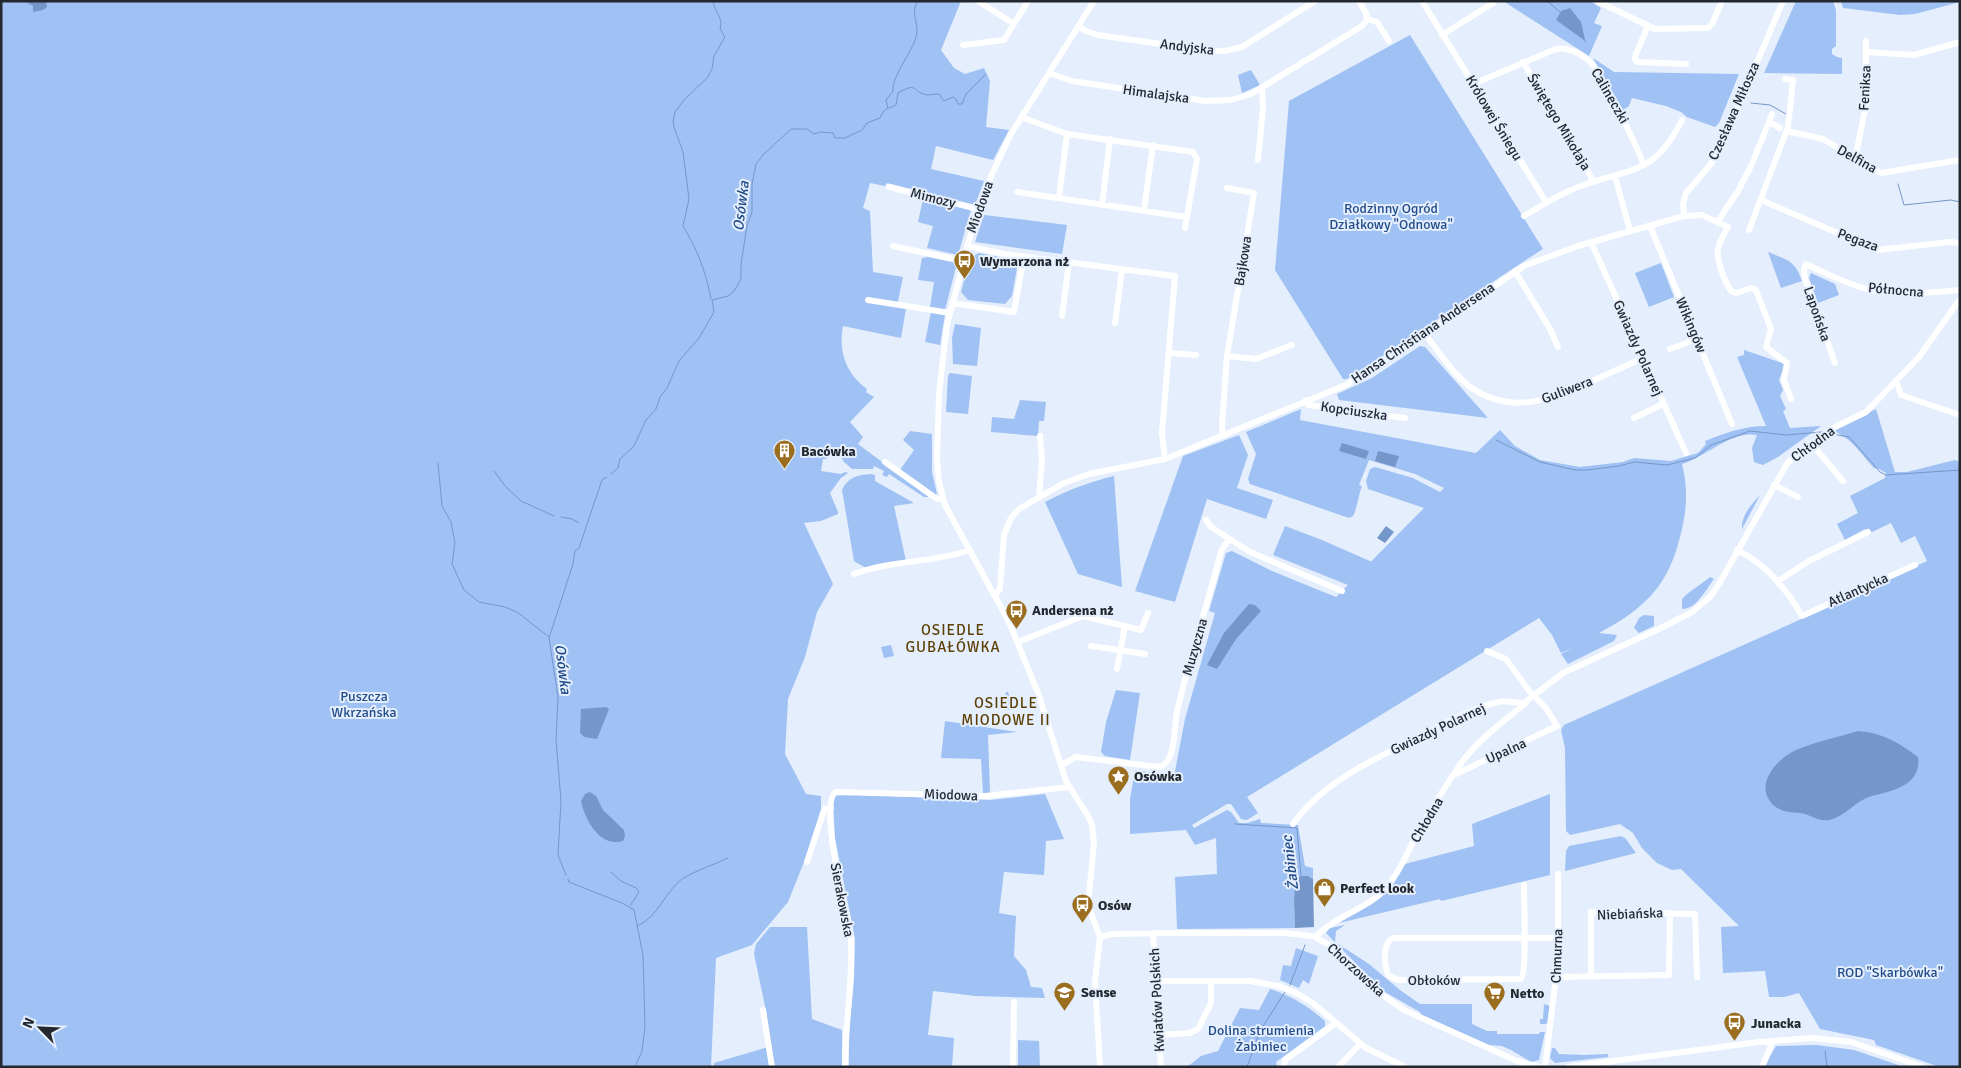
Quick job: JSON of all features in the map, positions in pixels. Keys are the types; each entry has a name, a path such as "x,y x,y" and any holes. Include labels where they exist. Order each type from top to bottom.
{"street":[{"path":"978,1 1014,24"},
{"path":"963,46 1004,40 1028,1"},
{"name":"Miodowa","path":"1094,1 1021,117 1004,148 978,209 952,303 945,341 939,406 938,472 943,499 950,516 995,595 1038,693 1070,787 1088,816 1093,830 1094,849 1088,905 1100,937 1095,988 1100,1067"},
{"name":"Andyjska","path":"1078,26 1098,35 1224,52 1242,46 1315,1"},
{"path":"1359,1 1366,13 1367,19 1377,22 1389,41"},
{"name":"Królowej Śniegu","path":"1422,1 1546,202"},
{"path":"1598,1 1655,29 1705,29 1712,24 1722,1"},
{"name":"Czesława Miłosza","path":"1684,216 1683,204 1686,193 1707,169 1724,140 1783,1"},
{"path":"1442,35 1492,3"},
{"name":"Himalajska","path":"1049,73 1072,81 1205,101 1237,99 1262,88 1362,26 1367,19"},
{"path":"1648,26 1635,60 1637,62 1686,64"},
{"path":"1866,41 1866,52"},
{"name":"Feniksa","path":"1854,159 1866,105 1866,52 1914,55 1960,42"},
{"name":"Calineczki","path":"1473,84 1561,48 1574,52 1589,61 1618,107 1644,165"},
{"name":"Świętego Mikołaja","path":"1523,62 1586,165 1593,181"},
{"path":"1749,230 1761,200 1783,129 1793,80 1785,79"},
{"path":"1258,160 1263,108 1262,88"},
{"path":"1718,221 1738,191 1752,164 1772,114"},
{"path":"1021,117 1034,124 1067,134 1189,150 1196,155 1196,165 1185,228"},
{"path":"1524,216 1546,202 1593,181 1615,176 1644,165 1656,157 1668,144 1682,120"},
{"name":"Delfina","path":"1769,122 1783,129 1823,140 1881,173 1960,160"},
{"path":"1059,198 1067,134"},
{"path":"1102,205 1110,139"},
{"path":"1144,210 1153,145"},
{"path":"1615,176 1630,231"},
{"name":"Mimozy","path":"888,187 978,209"},
{"name":"Bajkowa","path":"1223,436 1222,425 1228,356 1254,193 1227,188"},
{"path":"1017,192 1186,217"},
{"name":"Pegaza","path":"1761,200 1877,250 1950,242 1960,243"},
{"path":"1684,216 1698,214 1718,221 1728,227 1718,247 1720,263 1732,291 1736,293 1752,288 1756,290 1771,329 1766,347 1786,363 1784,380 1791,399"},
{"name":"Hansa Christiana Andersena","path":"995,595 999,592 1001,585 1007,526 1016,512 1039,497 1083,475 1165,459 1353,381 1425,334 1514,271 1545,257 1591,242 1684,216"},
{"name":"Wikingów","path":"1650,226 1732,424"},
{"name":"Gwiazdy Polarnej","path":"1591,242 1686,453"},
{"path":"893,246 963,261"},
{"path":"967,246 1024,256 1174,276 1162,433 1165,459"},
{"path":"952,303 1014,312 1024,256"},
{"path":"1062,316 1069,262"},
{"name":"Północna","path":"1806,264 1855,286 1876,291 1916,294 1960,290"},
{"name":"Lapońska","path":"1806,264 1804,270 1805,279 1835,363"},
{"path":"1115,323 1122,270"},
{"path":"1514,271 1550,329 1558,346"},
{"path":"868,300 877,298 950,313"},
{"name":"Chłodna","path":"1621,646 1692,612 1710,597 1788,462 1831,429 1864,414 1919,357 1960,299"},
{"name":"Guliwera","path":"1425,334 1457,374 1472,389 1494,400 1510,403 1548,400 1643,358"},
{"path":"1670,349 1697,339"},
{"path":"1228,356 1256,359 1292,345"},
{"path":"1169,353 1196,355"},
{"path":"1896,380 1900,393 1904,396 1960,415"},
{"name":"Kopciuszka","path":"1306,400 1308,405 1405,418"},
{"path":"1634,418 1663,404"},
{"path":"1039,497 1042,460 1040,436"},
{"path":"1811,443 1843,481"},
{"path":"885,462 932,497 943,499"},
{"path":"1774,485 1798,497"},
{"path":"1206,520 1228,539 1269,562 1342,591"},
{"path":"1737,550 1754,560 1778,581 1809,561 1868,532"},
{"name":"Muzyczna","path":"1061,765 1076,757 1159,767 1167,764 1185,681 1222,551 1228,539"},
{"path":"854,574 867,569 945,557 970,550"},
{"name":"Atlantycka","path":"1778,581 1785,588 1802,616 1915,565"},
{"path":"1014,639 1083,616 1141,630 1148,613"},
{"path":"1117,669 1125,626"},
{"path":"1091,646 1145,654"},
{"name":"Gwiazdy Polarnej","path":"1293,824 1306,808 1335,783 1385,753 1446,722 1487,706 1505,701 1519,704 1534,696 1563,673 1621,646"},
{"path":"1487,651 1506,659 1534,696"},
{"name":"Chłodna","path":"1316,937 1323,930 1374,899 1386,888 1397,874 1426,819 1462,762 1484,738 1534,696"},
{"name":"Upalna","path":"1454,774 1557,726 1546,708 1534,696"},
{"name":"Miodowa","path":"833,793 985,796 1070,787"},
{"name":"Sierakowska","path":"833,793 831,808 834,861 851,938 851,982 846,1030 845,1067"},
{"path":"807,862 824,811 831,808"},
{"name":"Chmurna","path":"1545,1067 1557,977 1559,938 1558,874"},
{"name":"Obłoków","path":"1524,885 1524,937 1524,973 1523,978 1519,980 1398,980 1390,977 1386,971 1386,944 1391,938 1524,937 1559,938"},
{"name":"Niebiańska","path":"1591,976 1591,912 1695,914 1697,976"},
{"name":"Niebiańska","path":"1557,977 1669,975 1670,913"},
{"name":"Chorzowska","path":"1100,937 1113,934 1153,933 1296,934 1316,937 1332,948 1374,989 1396,1006 1509,1057 1539,1067"},
{"name":"Kwiatów Polskich","path":"1153,933 1161,1067"},
{"path":"1155,981 1256,982 1279,986 1307,999 1370,1051 1405,1067"},
{"path":"1159,1035 1190,1033 1198,1029 1211,1003 1211,982"},
{"path":"1012,1067 1014,1002"},
{"path":"763,1010 772,1067"},
{"path":"1284,1067 1285,1060 1336,1023"},
{"path":"1568,1067 1773,1041 1813,1038 1851,1042 1923,1067"},
{"path":"1762,1067 1773,1041"},
{"path":"1338,1067 1360,1044"}],"green space":[{"name":"Puszcza Wkrzańska","path":"1,1 961,1 941,50 954,68 965,74 984,68 990,81 986,127 1009,130 993,160 936,146 931,169 984,181 975,205 887,183 885,186 870,183 863,208 870,211 873,272 903,277 897,306 906,308 901,338 843,326 842,335 843,353 849,369 867,389 866,392 874,397 850,422 863,437 858,444 929,497 924,497 889,474 887,477 882,475 884,471 874,466 873,469 852,469 844,462 836,449 829,448 827,459 823,459 821,471 841,474 848,473 841,478 830,493 838,514 821,521 804,523 833,584 817,612 805,657 788,699 785,754 806,794 821,796 821,809 806,857 788,902 752,945 716,958 711,1067 1,1067"},
{"path":"1503,1 1590,1 1601,8 1594,23 1602,26 1589,56"},
{"path":"1796,1 1833,1 1836,10 1836,46 1832,49 1832,54 1842,58 1842,74 1764,73"},
{"path":"1841,1 1960,2 1915,14 1900,15 1843,8"},
{"name":"Rodzinny Ogród Działkowy \"Odnowa\"","path":"1410,35 1543,249 1372,363 1347,379 1343,379 1275,270 1289,101"},
{"path":"1593,58 1614,72 1739,74 1719,123 1715,127 1687,117 1681,112 1666,106 1632,98 1629,106 1623,110"},
{"path":"1251,70 1260,85 1242,93 1238,75"},
{"path":"923,199 971,210 958,255 927,248 933,226 918,222"},
{"path":"984,215 1067,225 1062,254 975,242"},
{"path":"1768,252 1790,262 1802,281 1781,288"},
{"path":"979,253 1009,259 1017,268 1012,296 1005,304 968,300 961,292 970,258"},
{"path":"928,257 957,263 945,310 930,307 934,282 918,280 922,258"},
{"path":"1661,263 1674,297 1649,307 1635,273"},
{"path":"1811,273 1835,284 1839,295 1818,303 1809,278"},
{"path":"931,312 945,314 940,345 925,342"},
{"path":"955,324 981,328 977,366 953,364 952,338"},
{"path":"1420,346 1425,347 1488,418 1339,400 1337,394 1372,378"},
{"path":"1744,350 1785,364 1779,380 1783,390 1780,396 1786,409 1783,411 1790,428 1821,426 1778,457 1763,465 1754,462 1752,448 1757,435 1738,436 1682,464 1686,490 1686,507 1676,551 1670,567 1653,593 1642,604 1616,624 1599,633 1617,635 1614,641 1568,664 1561,654 1574,647 1561,653 1552,635 1539,618 1247,797 1258,813 1247,820 1241,819 1231,804 1227,804 1192,825 1194,828 1227,810 1231,812 1239,823 1260,819 1261,823 1298,825 1305,866 1313,868 1313,879 1308,876 1294,901 1295,928 1177,929 1175,877 1217,874 1216,838 1195,845 1186,830 1130,834 1130,799 1135,770 1176,777 1175,771 1185,719 1215,613 1209,611 1226,553 1232,551 1272,571 1336,597 1424,508 1368,489 1366,481 1370,469 1375,467 1413,478 1440,492 1444,488 1415,474 1369,460 1359,485 1362,486 1356,508 1353,516 1349,518 1250,484 1248,479 1256,454 1246,432 1301,409 1300,420 1476,453 1500,430 1515,446 1540,460 1580,467 1623,462 1634,458 1671,461 1698,453 1706,444 1705,441 1720,435 1742,429 1766,426 1737,357 1744,355"},
{"path":"950,373 972,376 968,414 946,412 948,376"},
{"path":"1020,400 1046,402 1044,421 1039,421 1038,436 991,432 992,417 1014,419"},
{"name":"ROD \"Skarbówka\"","path":"1876,409 1895,472 1907,472 1955,460 1960,462 1960,1067 1940,1067 1876,1045 1874,1040 1820,1029 1799,993 1784,997 1769,997 1765,971 1723,973 1721,927 1739,926 1681,869 1672,870 1657,863 1642,848 1633,833 1620,824 1570,835 1566,831 1565,748 1561,730 1564,725 1927,561 1915,536 1901,543 1891,523 1868,534 1865,529 1845,540 1837,524 1858,513 1850,496 1885,478 1886,473 1874,468 1851,442 1833,431"},
{"path":"910,431 932,434 932,472 937,494 934,496 900,470 914,450 903,440"},
{"path":"1239,435 1248,455 1237,488 1273,500 1266,519 1207,499 1175,602 1135,591 1183,456"},
{"path":"871,474 875,475 875,481 914,503 894,506 906,561 866,568 854,561 842,490 850,479"},
{"path":"1114,476 1122,587 1078,574 1045,502 1079,487"},
{"path":"1760,495 1742,529 1745,515"},
{"path":"1285,526 1372,562 1348,585 1273,555"},
{"path":"1710,577 1714,579 1701,598 1692,606 1682,609 1682,599"},
{"path":"1644,615 1654,616 1654,626 1639,633 1634,628 1639,618"},
{"path":"891,645 894,656 884,658 881,647"},
{"path":"1116,690 1140,693 1130,760 1105,756 1101,752 1106,722"},
{"path":"1006,692 1008,692 1014,708 1012,710 1003,709"},
{"path":"945,721 1017,732 988,735 990,793 983,793 981,759 941,758"},
{"path":"836,794 990,800 1045,794 1064,839 1046,841 1044,875 1004,872 999,913 1016,916 1014,956 1026,970 1031,987 1042,988 1045,998 976,996 933,991 928,1035 954,1038 952,1067 849,1067 849,1029 854,981 855,939 835,838 833,796"},
{"path":"1550,794 1550,875 1339,923 1378,899 1405,864 1474,846 1472,824"},
{"path":"1621,836 1626,839 1636,853 1565,871 1566,851 1569,846"},
{"path":"1345,925 1336,931 1335,942 1369,964 1420,1004 1472,1004 1472,1024 1487,1031 1497,1031 1497,1034 1539,1034 1540,1032 1545,1032 1539,1060 1531,1062 1502,1046 1489,1045 1421,1015 1420,1012 1383,991 1326,933 1330,928"},
{"path":"770,927 807,927 812,1019 842,1030 842,1067 774,1067 766,1011 754,954 756,944"},
{"name":"Dolina strumienia Żabiniec","path":"1296,948 1318,956 1309,984 1303,980 1299,988 1280,980 1283,965 1291,966"},
{"name":"Dolina strumienia Żabiniec","path":"1270,989 1293,998 1306,1006 1325,1021 1325,1026 1276,1062 1277,1067 1187,1067 1201,1056 1218,1051 1240,1008 1259,1010"},
{"path":"1544,1004 1550,1006 1548,1022 1540,1024 1540,1019 1543,1019"},
{"path":"1018,1040 1039,1041 1040,1067 1018,1067"},
{"path":"1817,1045 1854,1050 1904,1067 1764,1067 1776,1046"},
{"path":"768,1047 771,1067 714,1067 714,1063"},
{"path":"1552,1048 1555,1048 1559,1054 1608,1054 1608,1057 1555,1063 1550,1058"}],"shaded area":[{"path":"25,1 46,1 47,7 33,12 33,6"},
{"path":"1570,8 1581,22 1586,44 1584,40 1556,20 1561,11"},
{"path":"1342,443 1369,451 1366,459 1339,451"},
{"path":"1378,451 1399,456 1395,467 1375,461"},
{"path":"1386,526 1394,532 1385,543 1377,538"},
{"path":"1249,604 1255,605 1261,611 1236,639 1217,669 1207,665 1224,633"},
{"path":"606,707 609,709 597,739 584,737 580,733 581,709"},
{"path":"1858,731 1890,739 1918,757 1918,767 1911,780 1897,789 1866,798 1840,816 1829,820 1821,820 1804,814 1781,810 1774,806 1768,798 1766,783 1768,776 1777,763 1790,753 1803,747"},
{"path":"590,792 596,796 603,810 624,830 625,836 623,841 607,840 595,831 590,824 581,801 585,794"},
{"path":"1308,876 1313,879 1314,927 1295,928 1294,901 1296,879"}],"waterway":[{"path":"711,299 700,261 693,243 683,226 689,199 683,152 673,121 675,112 684,100 708,77 712,69 714,56 725,37 720,29 721,22 713,1"},
{"name":"Osówka","path":"611,474 618,468 620,459 634,446 646,420 656,409 660,397 667,388 679,361 699,338 714,312 712,300 728,296 734,291 741,279 741,264 747,226 752,212 752,184 756,164 791,129 807,129 814,134 820,132 833,133 835,138 845,138 862,130 867,123 880,118 888,108 886,100 893,91 896,78 916,39 915,9 918,1"},
{"path":"1547,1 1560,12"},
{"path":"889,108 896,105 898,93 909,88 914,88 922,94 939,94 944,101 953,97 958,104 962,104 966,94 986,74"},
{"path":"1751,103 1770,105 1786,114"},
{"path":"1898,184 1904,205 1951,200 1960,202"},
{"path":"1496,440 1540,462 1575,470 1587,470 1634,462 1667,465 1695,458 1711,445 1750,431 1786,435 1822,432"},
{"path":"1832,434 1849,437 1880,472 1886,475 1960,470"},
{"path":"438,463 442,506 451,522 455,543 452,564 464,590 479,602 505,607 517,612 549,637"},
{"path":"494,471 505,486 521,501 554,516"},
{"name":"Osówka","path":"566,875 558,855 561,801 556,740 558,697 549,638 573,564 575,551 579,548 602,480 607,477"},
{"path":"561,517 572,519 579,523"},
{"name":"Żabiniec","path":"1235,824 1297,828 1301,877"},
{"path":"637,926 651,917 671,890 682,879 728,858"},
{"path":"611,872 621,881 636,888 639,892 630,906"},
{"name":"Osówka","path":"568,879 569,882 622,903 634,910 643,955 645,1027 642,1051 635,1067"},
{"name":"Żabiniec","path":"1290,985 1305,945"},
{"name":"Żabiniec","path":"1247,1067 1260,1031 1285,992"},
{"path":"1825,1051 1827,1067"}],"place":[{"name":"Wymarzona nż","path":"964,280"},
{"name":"Bacówka","path":"785,470"},
{"name":"Andersena nż","path":"1016,629"},
{"name":"Osówka","path":"1118,795"},
{"name":"Perfect look","path":"1324,907"},
{"name":"Osów","path":"1082,924"},
{"name":"Sense","path":"1065,1011"},
{"name":"Netto","path":"1494,1012"},
{"name":"Junacka","path":"1735,1042"}],"district":[{"name":"OSIEDLE GUBAŁÓWKA","path":"953,638"},
{"name":"OSIEDLE MIODOWE II","path":"1006,712"}]}
